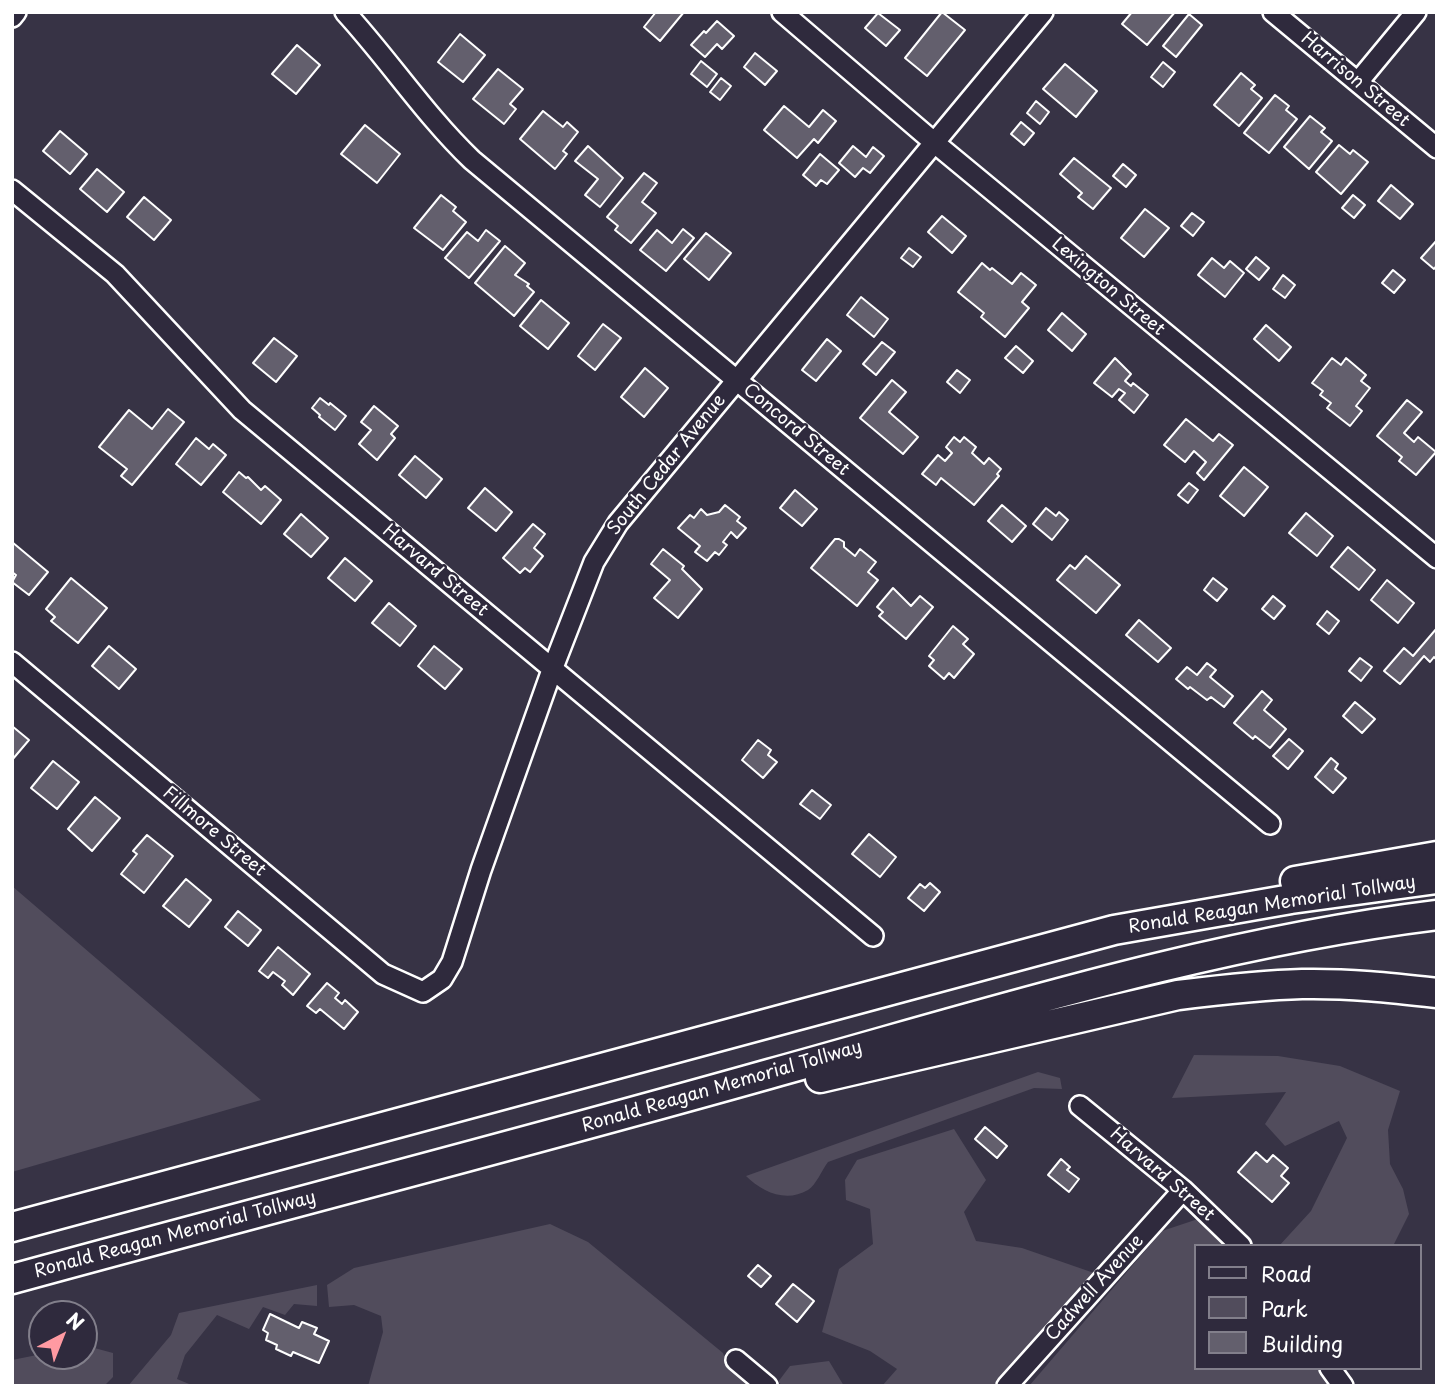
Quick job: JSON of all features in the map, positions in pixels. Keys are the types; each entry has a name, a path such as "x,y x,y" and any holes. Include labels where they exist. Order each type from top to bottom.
{"highway":[{"path":"1114,930 1306,878 1437,856"},
{"name":"Ronald Reagan Memorial Tollway","path":"12,1227 1114,930 1279,901 1437,879"},
{"name":"Ronald Reagan Memorial Tollway","path":"12,1279 561,1132 1148,969 1285,938 1361,924 1437,915"},
{"path":"561,1132 849,1072 1178,995 1233,988 1303,984 1437,993"}],"street":[{"path":"12,17 16,12"},
{"name":"Concord Street","path":"345,12 449,137 472,160 1270,824"},
{"name":"Lexington Street","path":"782,12 936,144 1437,558"},
{"name":"South Cedar Avenue","path":"423,992 442,979 452,962 481,870 552,670 594,562 618,523 936,144 1043,12"},
{"name":"Harrison Street","path":"1273,12 1437,148"},
{"path":"1358,82 1416,12"},
{"name":"Harvard Street","path":"12,190 115,274 242,410 873,936"},
{"name":"Fillmore Street","path":"12,662 383,974 423,992"},
{"name":"Harvard Street","path":"1080,1106 1182,1189 1239,1244"},
{"name":"Cadwell Avenue","path":"1007,1386 1182,1189"},
{"path":"736,1360 767,1386"},
{"path":"1331,1370 1343,1386"}],"green space":[{"path":"12,886 261,1100 12,1172"},
{"path":"1194,1055 1278,1056 1340,1066 1400,1091 1388,1130 1390,1164 1403,1189 1409,1214 1394,1244 1281,1244 1311,1211 1347,1138 1339,1121 1285,1146 1265,1124 1286,1092 1172,1098"},
{"path":"1038,1072 1060,1078 1062,1089 1034,1088 828,1162 814,1185 800,1194 775,1194 759,1187 746,1176"},
{"path":"954,1129 986,1180 964,1212 976,1241 1022,1248 1094,1273 995,1386 882,1386 897,1369 870,1351 822,1332 839,1269 873,1244 870,1209 846,1200 845,1180 857,1160"},
{"path":"1201,1218 1229,1244 1194,1244 1194,1370 1321,1370 1332,1386 1029,1386 1162,1231"},
{"path":"550,1224 588,1242 723,1353 728,1366 752,1386 368,1386 383,1332 381,1316 354,1305 329,1307 327,1285 354,1268"},
{"path":"317,1285 317,1306 294,1304 285,1315 263,1307 249,1329 217,1315 185,1355 177,1379 194,1386 128,1386 171,1335 179,1313"},
{"path":"98,1349 113,1353 113,1377 104,1386 12,1386 12,1360 28,1357 28,1370 98,1370"},
{"path":"829,1361 844,1386 783,1386 778,1382 790,1366"}],"building":[{"path":"656,12 684,12 660,41 644,27"},
{"path":"942,12 965,30 927,76 905,58"},
{"path":"1132,12 1175,12 1147,45 1122,24"},
{"path":"878,13 900,30 886,46 865,28"},
{"path":"1189,14 1202,25 1176,57 1163,46"},
{"path":"717,21 734,36 722,49 717,44 705,57 691,45"},
{"path":"460,34 485,55 463,82 438,62"},
{"path":"297,45 320,65 296,94 272,74"},
{"path":"755,53 777,71 765,85 744,67"},
{"path":"701,61 717,74 707,87 691,74"},
{"path":"1163,62 1175,72 1163,87 1151,77"},
{"path":"1065,64 1097,91 1076,117 1043,89"},
{"path":"498,69 523,89 510,104 516,109 504,124 473,99"},
{"path":"1241,73 1255,85 1251,89 1262,98 1239,126 1214,105"},
{"path":"721,78 731,86 720,100 710,92"},
{"path":"1275,95 1289,106 1286,110 1297,119 1269,153 1244,133"},
{"path":"1036,101 1049,112 1040,124 1027,113"},
{"path":"784,106 809,127 823,110 836,121 818,143 814,139 797,158 764,130"},
{"path":"543,111 563,127 567,122 578,132 563,151 567,154 555,169 520,139"},
{"path":"1310,116 1325,128 1321,132 1332,141 1309,169 1284,147"},
{"path":"1021,122 1034,133 1024,145 1011,134"},
{"path":"365,125 400,154 377,183 341,154"},
{"path":"60,131 87,154 70,174 43,151"},
{"path":"1339,145 1350,154 1353,150 1368,162 1341,194 1316,172"},
{"path":"588,146 623,178 600,207 585,195 598,179 575,161"},
{"path":"853,146 866,157 873,147 884,156 870,173 863,168 855,177 839,163"},
{"path":"820,154 839,170 827,184 821,180 816,186 803,175"},
{"path":"1074,158 1111,188 1093,209 1078,197 1082,193 1060,174"},
{"path":"1123,164 1136,175 1126,187 1113,176"},
{"path":"97,169 124,192 107,212 80,189"},
{"path":"644,173 657,183 642,202 656,213 631,243 615,230 618,226 607,217"},
{"path":"1391,185 1413,204 1400,219 1378,201"},
{"path":"441,195 456,207 453,211 466,222 443,250 414,228"},
{"path":"1353,195 1365,205 1354,218 1342,208"},
{"path":"144,197 171,220 154,240 127,217"},
{"path":"1145,209 1169,228 1144,257 1121,238"},
{"path":"1192,213 1204,222 1193,236 1181,226"},
{"path":"942,216 966,236 952,253 928,232"},
{"path":"683,229 694,238 666,271 640,250 657,230 672,243"},
{"path":"486,230 500,241 469,278 445,258 467,232 478,241"},
{"path":"706,233 731,253 709,280 684,259"},
{"path":"1437,240 1437,265 1434,269 1421,258"},
{"path":"505,246 525,263 515,275 529,284 527,286 534,292 514,316 475,283"},
{"path":"909,248 921,257 913,267 901,258"},
{"path":"1256,257 1269,268 1259,280 1246,269"},
{"path":"1212,258 1224,268 1230,261 1244,273 1225,297 1198,275"},
{"path":"982,263 1012,284 1021,273 1036,285 1022,302 1029,308 1005,337 981,317 984,313 958,292"},
{"path":"1393,270 1405,280 1394,293 1382,283"},
{"path":"1283,275 1295,285 1285,298 1273,289"},
{"path":"861,297 888,319 874,337 847,315"},
{"path":"541,300 569,323 548,349 520,326"},
{"path":"1062,313 1086,334 1072,351 1048,330"},
{"path":"603,324 621,338 595,370 578,356"},
{"path":"1266,325 1291,347 1279,361 1254,339"},
{"path":"274,338 297,356 276,382 253,363"},
{"path":"827,339 841,351 816,381 802,370"},
{"path":"882,342 895,352 876,375 863,364"},
{"path":"1016,346 1033,361 1023,373 1005,358"},
{"path":"1115,358 1131,374 1125,381 1131,386 1133,383 1148,395 1134,413 1119,400 1125,393 1119,389 1112,397 1094,383"},
{"path":"1332,358 1341,365 1346,358 1366,375 1361,381 1370,388 1356,406 1362,411 1350,426 1327,408 1331,403 1320,395 1323,391 1312,383"},
{"path":"645,368 668,388 644,417 621,397"},
{"path":"957,370 970,380 960,393 947,382"},
{"path":"892,380 906,392 889,412 918,437 903,454 860,418"},
{"path":"320,398 346,416 335,430 312,408"},
{"path":"1407,400 1422,412 1404,433 1414,442 1418,437 1436,452 1416,475 1399,461 1402,457 1377,436"},
{"path":"374,406 398,426 391,434 395,438 377,460 359,444 371,430 361,422"},
{"path":"168,409 184,422 132,485 121,476 127,469 99,447 129,410 152,429"},
{"path":"1186,419 1213,441 1219,434 1233,445 1204,480 1197,473 1206,462 1194,451 1185,462 1164,445"},
{"path":"954,437 960,442 964,437 976,447 972,453 984,464 989,458 1001,469 997,474 999,476 974,505 941,478 936,485 922,474 938,455 945,461 952,453 946,447"},
{"path":"196,438 209,449 213,444 226,455 201,485 176,464"},
{"path":"415,456 442,479 426,498 399,475"},
{"path":"1244,467 1268,487 1244,516 1220,496"},
{"path":"239,472 261,490 265,486 281,500 261,524 223,492"},
{"path":"1189,483 1198,490 1188,503 1178,495"},
{"path":"485,488 512,512 496,531 468,508"},
{"path":"795,490 817,509 802,526 780,508"},
{"path":"725,505 740,517 737,521 746,528 737,538 731,532 723,542 727,545 719,555 715,552 707,561 695,552 700,546 678,528 690,515 694,518 701,509 707,515 719,512"},
{"path":"1002,505 1026,526 1012,542 988,521"},
{"path":"1046,508 1056,516 1059,512 1068,520 1052,540 1033,524"},
{"path":"1306,513 1333,536 1317,556 1289,533"},
{"path":"301,514 328,538 311,557 284,534"},
{"path":"533,524 545,534 534,548 543,556 530,572 525,568 520,573 503,558"},
{"path":"835,539 844,542 844,547 855,556 860,549 876,562 868,572 878,580 857,606 811,568"},
{"path":"12,542 48,572 29,595 12,582 16,575 12,572"},
{"path":"1348,547 1375,570 1359,590 1331,567"},
{"path":"663,549 684,566 682,569 702,589 678,618 654,598 670,580 651,564"},
{"path":"1086,556 1120,585 1096,613 1057,580 1070,565 1075,569"},
{"path":"345,558 372,581 355,601 328,578"},
{"path":"71,578 107,608 78,643 51,621 55,617 46,609"},
{"path":"1213,578 1227,589 1217,601 1204,590"},
{"path":"1387,580 1414,603 1398,623 1371,600"},
{"path":"893,588 911,606 920,596 933,607 906,639 879,616 883,612 877,607"},
{"path":"1273,596 1285,606 1274,619 1262,609"},
{"path":"389,603 416,626 400,646 372,623"},
{"path":"1327,611 1339,621 1329,634 1317,624"},
{"path":"1139,620 1171,648 1158,662 1126,635"},
{"path":"953,626 968,639 963,644 974,654 954,678 949,673 944,679 929,666 934,660 929,656"},
{"path":"1437,628 1437,660 1434,657 1430,662 1424,656 1400,684 1384,671 1404,648 1413,656"},
{"path":"109,646 136,669 119,689 92,666"},
{"path":"434,646 462,669 445,689 418,666"},
{"path":"1360,658 1372,667 1361,681 1349,671"},
{"path":"1207,663 1216,670 1210,677 1233,696 1224,707 1211,697 1207,700 1190,687 1188,689 1176,679 1187,667 1197,675"},
{"path":"1262,691 1272,700 1264,710 1286,729 1270,748 1255,736 1253,739 1234,723"},
{"path":"1355,702 1375,719 1362,733 1343,716"},
{"path":"12,726 29,740 12,760"},
{"path":"1289,739 1303,751 1288,769 1273,756"},
{"path":"758,740 771,750 768,755 777,762 763,778 742,760"},
{"path":"1331,758 1338,764 1335,769 1346,778 1333,793 1315,777"},
{"path":"53,761 79,782 57,809 31,788"},
{"path":"812,790 831,805 820,819 800,804"},
{"path":"95,797 120,818 92,851 68,829"},
{"path":"869,834 896,857 880,877 852,854"},
{"path":"147,835 173,856 144,893 121,874 137,854 133,851"},
{"path":"186,879 211,900 189,927 163,906"},
{"path":"930,883 940,892 924,911 908,898 920,884 925,888"},
{"path":"238,911 261,930 248,946 225,927"},
{"path":"278,947 310,974 293,995 282,985 285,981 273,972 268,978 259,971"},
{"path":"327,983 339,993 335,998 342,1004 345,1000 358,1012 344,1029 320,1009 316,1013 307,1006"},
{"path":"985,1127 1007,1146 997,1158 975,1139"},
{"path":"1256,1152 1267,1162 1273,1155 1288,1168 1281,1176 1289,1183 1272,1202 1238,1172"},
{"path":"1061,1159 1070,1167 1067,1170 1079,1179 1069,1192 1048,1175"},
{"path":"758,1265 771,1276 761,1287 748,1276"},
{"path":"793,1284 814,1301 797,1322 776,1304"},
{"path":"270,1314 299,1328 302,1322 317,1328 314,1334 329,1341 319,1363 293,1352 291,1356 276,1349 277,1345 266,1340 268,1333 263,1330"}]}
